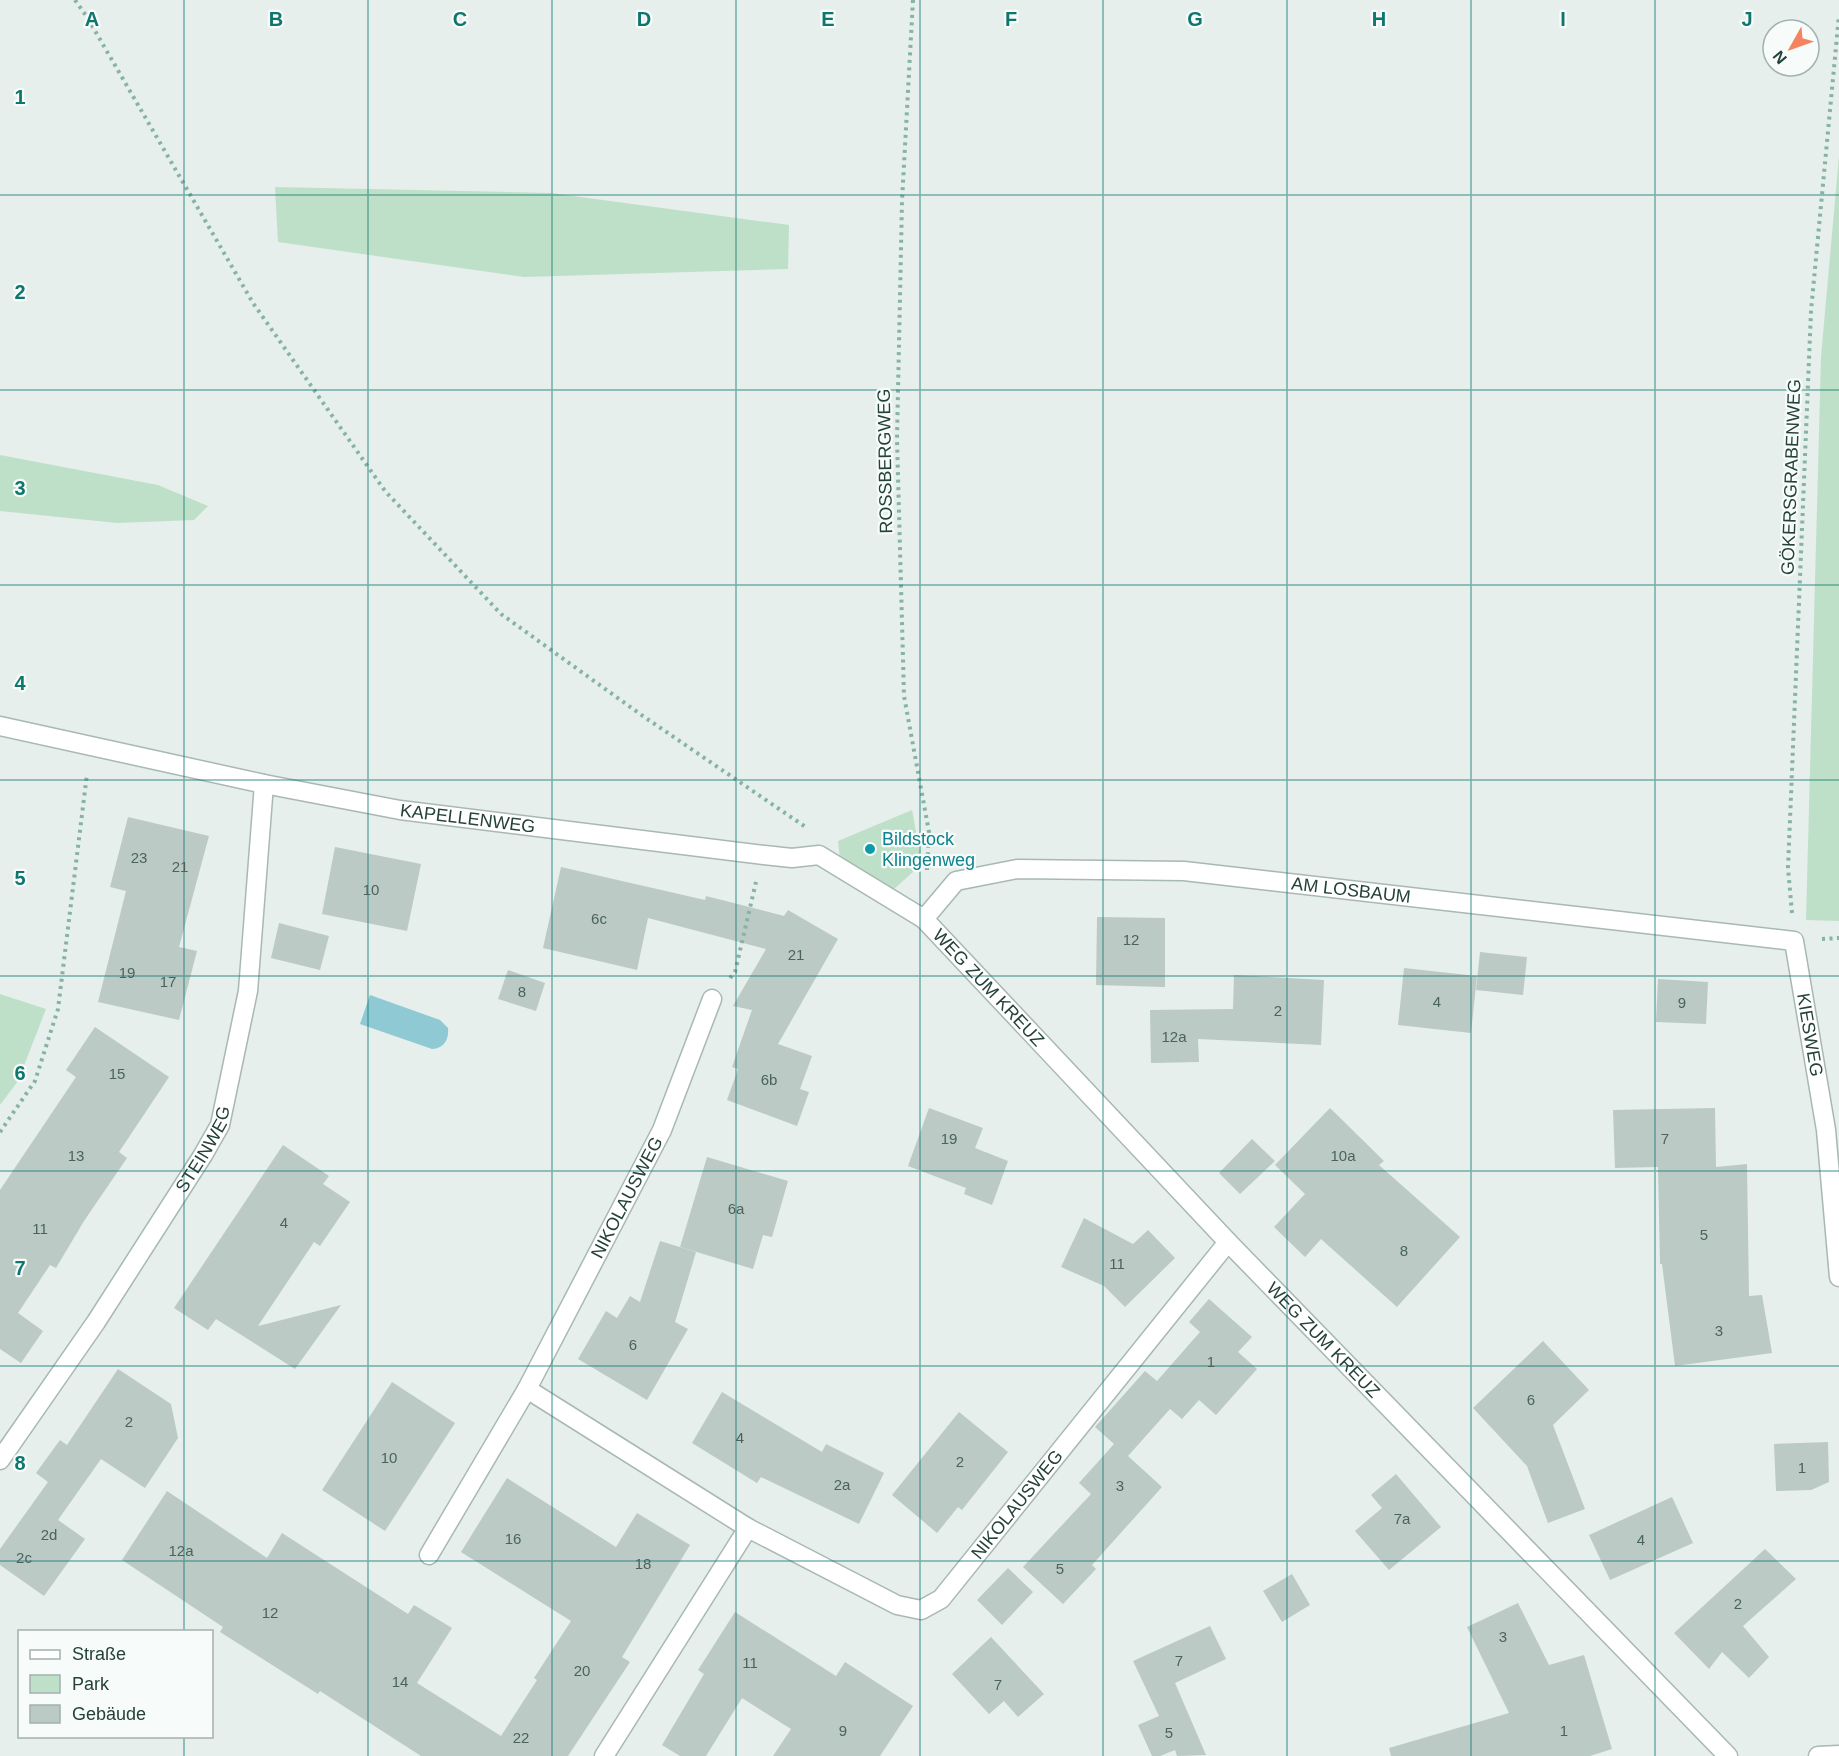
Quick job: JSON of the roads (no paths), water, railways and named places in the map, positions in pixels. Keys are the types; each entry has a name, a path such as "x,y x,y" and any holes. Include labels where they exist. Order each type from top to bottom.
{"street":[{"name":"KAPELLENWEG","path":"0,726 264,784 400,810 764,855 792,858 819,855 924,919"},
{"name":"STEINWEG","path":"0,1460 96,1322 220,1125 248,991 264,784"},
{"name":"AM LOSBAUM","path":"924,919 956,881 1017,868 1184,871 1794,940"},
{"name":"WEG ZUM KREUZ","path":"924,919 1228,1242 1728,1756"},
{"name":"KIESWEG","path":"1794,940 1833,1130 1839,1277"},
{"name":"NIKOLAUSWEG","path":"429,1555 526,1389 662,1131 712,999"},
{"name":"NIKOLAUSWEG","path":"526,1389 748,1528 897,1605 921,1610 941,1599 1228,1242"},
{"path":"604,1756 748,1528"},
{"path":"1818,1756 1839,1755"}],"water":[{"path":"370,995 440,1020 448,1028 445,1043 432,1049 360,1024"}],"place":[{"name":"Bildstock Klingenweg","path":"870,849"}]}
